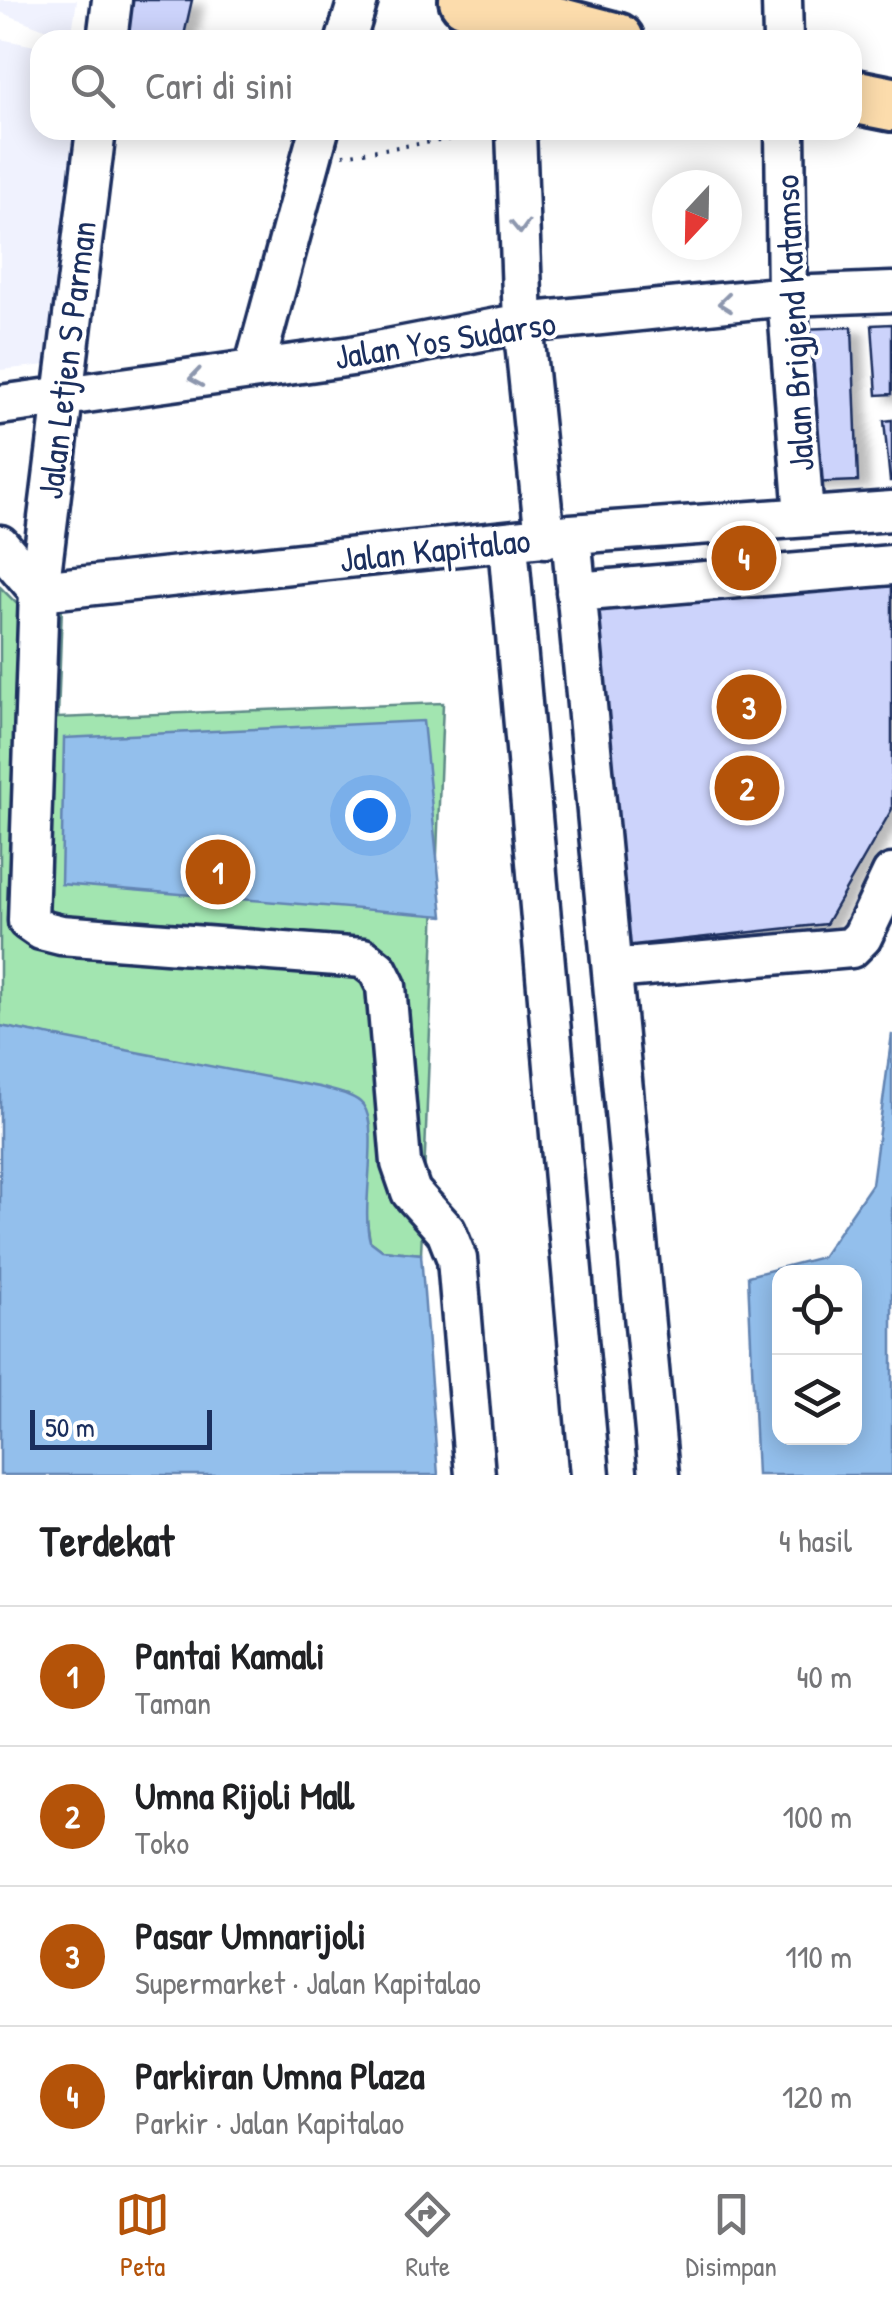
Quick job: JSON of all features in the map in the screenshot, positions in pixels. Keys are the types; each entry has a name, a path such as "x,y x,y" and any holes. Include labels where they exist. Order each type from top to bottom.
{"highway":[{"path":"466,0 517,27"},
{"path":"862,98 892,104"}],"street":[{"path":"108,30 112,0"},
{"path":"349,30 358,0"},
{"path":"782,0 783,30"},
{"name":"Jalan Letjen S Parman","path":"95,140 39,590 28,920 40,930 61,936 363,958 378,970 386,986 401,1163 410,1192 446,1231 457,1259 475,1475"},
{"path":"516,140 523,324 558,536 576,592 659,1475"},
{"name":"Jalan Brigjend Katamso","path":"786,140 788,296 804,516"},
{"path":"254,369 315,145"},
{"name":"Jalan Yos Sudarso","path":"0,404 62,399 352,356 523,324 788,296 892,292"},
{"name":"Jalan Kapitalao","path":"39,590 558,536 892,511"},
{"path":"508,544 590,1475"},
{"path":"0,545 39,590"},
{"path":"576,592 892,566"},
{"path":"613,969 851,948 862,937 892,874"}],"path":[{"path":"315,145 382,140"}],"shaded area":[{"path":"0,0 77,0 72,30 47,30 0,12"},
{"path":"0,39 30,45 30,140 77,140 55,357 46,365 0,370"}],"green space":[{"path":"0,587 19,606 62,605 58,718 443,703 421,1254 382,1250 370,1241 365,1208 370,1125 348,1095 0,1026"}],"water":[{"path":"423,721 443,916 61,884 64,738"},
{"path":"0,1026 319,1087 349,1096 363,1105 370,1131 370,1241 382,1250 421,1254 438,1475 0,1475"},
{"path":"892,1034 892,1475 757,1475 748,1276 772,1270 772,1445 862,1445 862,1265 791,1265 822,1257 872,1184"}],"building":[{"path":"129,0 192,0 185,30 122,30"},
{"path":"892,324 892,394 877,395 872,325"},
{"path":"852,327 858,481 808,483 801,329"},
{"path":"892,420 892,481 890,481 884,421"},
{"path":"892,584 892,809 826,924 624,946 598,605"}],"place":[{"name":"Parkiran Umna Plaza","path":"744,558"},
{"name":"Pasar Umnarijoli","path":"749,707"},
{"name":"Umna Rijoli Mall","path":"747,788"},
{"name":"Pantai Kamali","path":"218,872"}]}
